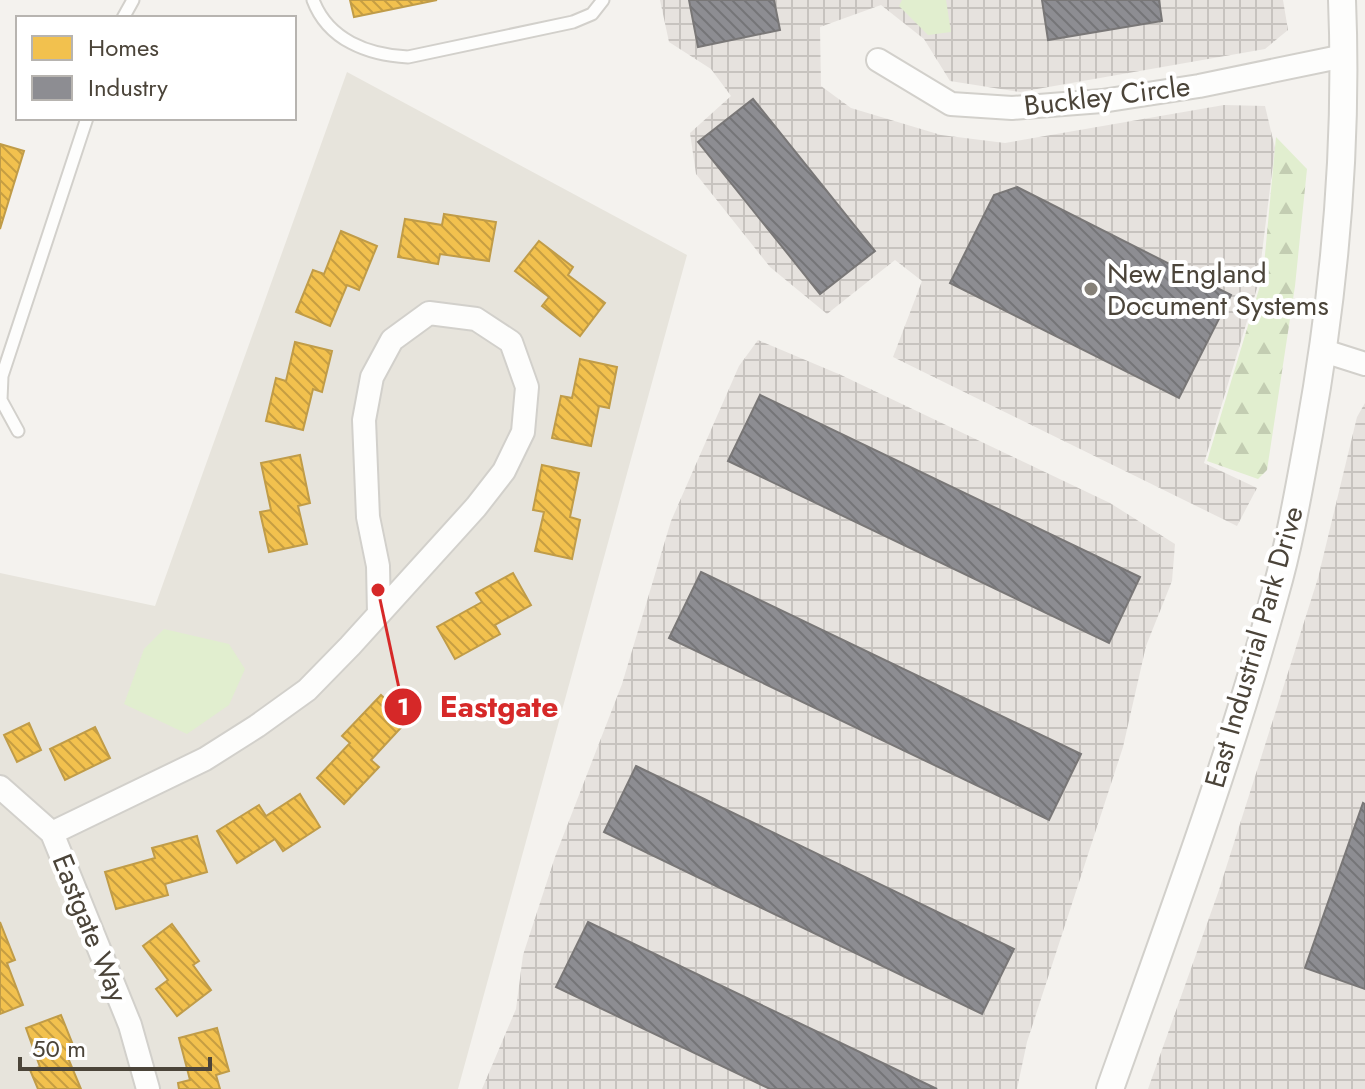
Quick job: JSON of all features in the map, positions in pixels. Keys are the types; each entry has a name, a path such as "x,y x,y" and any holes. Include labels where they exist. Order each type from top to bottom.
{"street":[{"name":"East Industrial Park Drive","path":"1110,1089 1239,714 1276,594 1293,521 1324,351 1338,225 1344,144 1342,0"},
{"name":"Buckley Circle","path":"878,60 951,104 1012,108 1102,101 1344,56"},
{"path":"52,833 205,759 307,690 379,614 476,507 504,471 523,432 527,387 511,342 476,319 429,313 392,340 372,377 364,420 364,464 368,517 378,566 379,614"},
{"path":"1324,351 1365,364"},
{"name":"Eastgate Way","path":"0,787 52,833 130,1025 148,1089"}],"lane":[{"path":"313,0 319,15 332,31 356,45 387,56 408,57 573,22 592,14 603,0"},
{"path":"18,431 1,400 2,376 86,120"}],"shaded area":[{"path":"660,0 1283,0 1288,30 1265,49 1020,92 950,81 924,39 881,5 820,27 821,86 851,108 941,135 1005,143 1224,105 1265,106 1275,148 1258,285 1204,463 1257,488 1237,526 893,357 922,281 895,260 827,314 770,267 696,174 690,133 731,96 711,69 669,42"},
{"path":"347,72 687,255 458,1089 0,1089 0,573 155,606"},
{"path":"758,340 841,375 1110,503 1175,544 1172,581 1146,646 1123,747 1027,1042 1017,1089 482,1089 516,1009 523,955 555,857 622,684 671,521 739,366"},
{"path":"1365,403 1365,1089 1148,1089 1219,890 1318,578 1357,417"}],"green space":[{"path":"902,0 946,0 951,32 928,35 899,6"},
{"path":"1276,137 1307,169 1295,286 1267,470 1258,479 1207,461 1263,276"},
{"path":"164,629 229,644 245,669 229,705 187,734 124,704 144,649"}],"building: Homes":[{"path":"350,0 437,0 354,17"},
{"path":"0,144 24,151 0,229"},
{"path":"444,214 496,222 489,261 440,254 438,264 398,257 405,219 442,225"},
{"path":"341,231 377,246 359,290 347,285 330,326 296,312 313,270 324,274"},
{"path":"539,241 573,267 568,275 605,303 580,336 542,306 549,297 515,271"},
{"path":"295,342 332,351 322,392 313,389 303,430 266,421 276,378 286,381"},
{"path":"580,359 617,367 609,408 599,406 591,446 552,438 561,396 572,398"},
{"path":"300,455 310,503 298,506 307,544 269,552 260,512 271,510 261,463"},
{"path":"542,465 579,473 570,517 580,520 572,559 535,551 544,512 533,510"},
{"path":"513,573 531,605 495,625 500,634 455,659 437,627 482,602 476,593"},
{"path":"381,695 408,720 371,760 379,767 344,804 317,778 350,743 342,736"},
{"path":"29,723 41,750 17,762 4,735"},
{"path":"95,727 110,758 65,780 50,749"},
{"path":"300,794 320,827 283,851 275,839 237,863 217,831 259,805 266,816"},
{"path":"197,836 207,872 165,884 168,895 116,909 105,872 155,858 152,848"},
{"path":"0,922 15,960 7,963 23,1005 0,1014"},
{"path":"172,924 199,961 193,965 211,990 177,1016 156,989 168,980 143,946"},
{"path":"61,1015 77,1055 68,1058 81,1089 38,1089 30,1070 40,1067 26,1028"},
{"path":"217,1028 229,1071 216,1075 220,1089 179,1089 178,1083 190,1080 179,1038"}],"building: Industry":[{"path":"689,0 774,0 780,30 698,47"},
{"path":"1042,0 1159,0 1162,21 1048,40"},
{"path":"753,99 875,251 820,294 698,142"},
{"name":"New England Document Systems","path":"1017,187 1231,295 1179,398 950,283 994,195"},
{"path":"760,395 1140,577 1109,643 728,461"},
{"path":"701,572 1081,754 1049,820 669,638"},
{"path":"636,766 1014,949 982,1014 604,832"},
{"path":"1365,804 1365,989 1305,968"},
{"path":"588,922 937,1089 770,1089 556,987"}],"place":[{"name":"New England Document Systems","path":"1091,289"},
{"name":"Eastgate","path":"378,590"}]}
